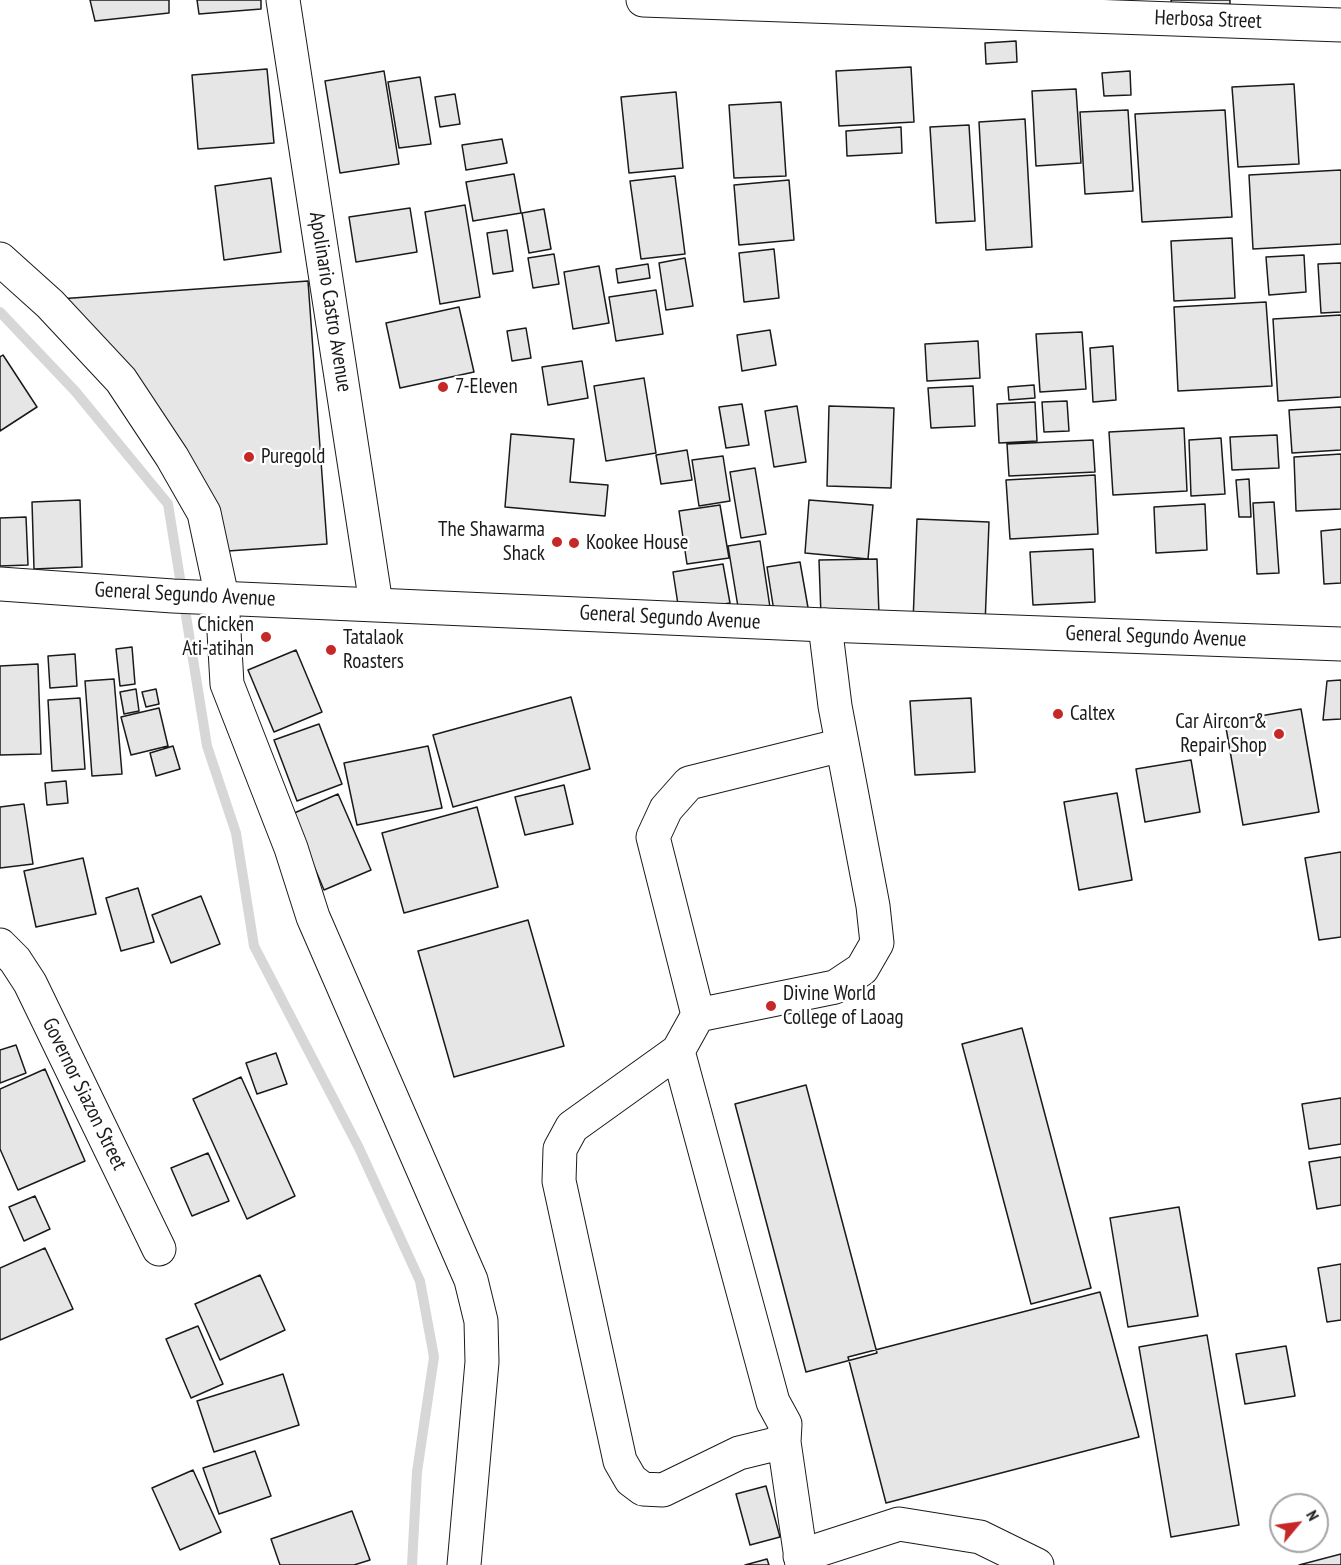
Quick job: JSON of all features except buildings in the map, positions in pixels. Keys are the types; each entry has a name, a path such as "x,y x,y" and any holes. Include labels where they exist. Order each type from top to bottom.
{"main road":[{"name":"Apolinario Castro Avenue","path":"283,0 376,604"},
{"name":"Herbosa Street","path":"643,0 1341,25"},
{"path":"0,259 51,304 120,380 172,457 204,513 213,597 227,684 291,848 314,917 471,1280 481,1321 482,1362 464,1565"},
{"name":"General Segundo Avenue","path":"0,584 173,596 825,625 1341,644"},
{"path":"698,1016 835,987 862,969 877,943 873,906 842,745 825,625"},
{"path":"784,1442 739,1453 663,1490 643,1489 631,1480 620,1461 559,1181 560,1149 572,1127 678,1051 698,1016 653,837 666,809 689,783 842,745"},
{"name":"Governor Siazon Street","path":"0,945 15,960 30,983 159,1249"},
{"path":"678,1051 773,1402 785,1425 784,1442 801,1560 899,1524 980,1537 1037,1565"}],"waterway":[{"path":"0,312 75,391 168,504 207,746 236,833 254,946 359,1148 420,1281 434,1357 417,1472 412,1565"}],"place":[{"name":"7-Eleven","path":"443,387"},
{"name":"Puregold","path":"249,457"},
{"name":"The Shawarma Shack","path":"557,542"},
{"name":"Kookee House","path":"574,543"},
{"name":"Chicken Ati-atihan","path":"266,637"},
{"name":"Tatalaok Roasters","path":"331,650"},
{"name":"Caltex","path":"1058,714"},
{"name":"Car Aircon & Repair Shop","path":"1279,734"},
{"name":"Divine World College of Laoag","path":"771,1006"}]}
